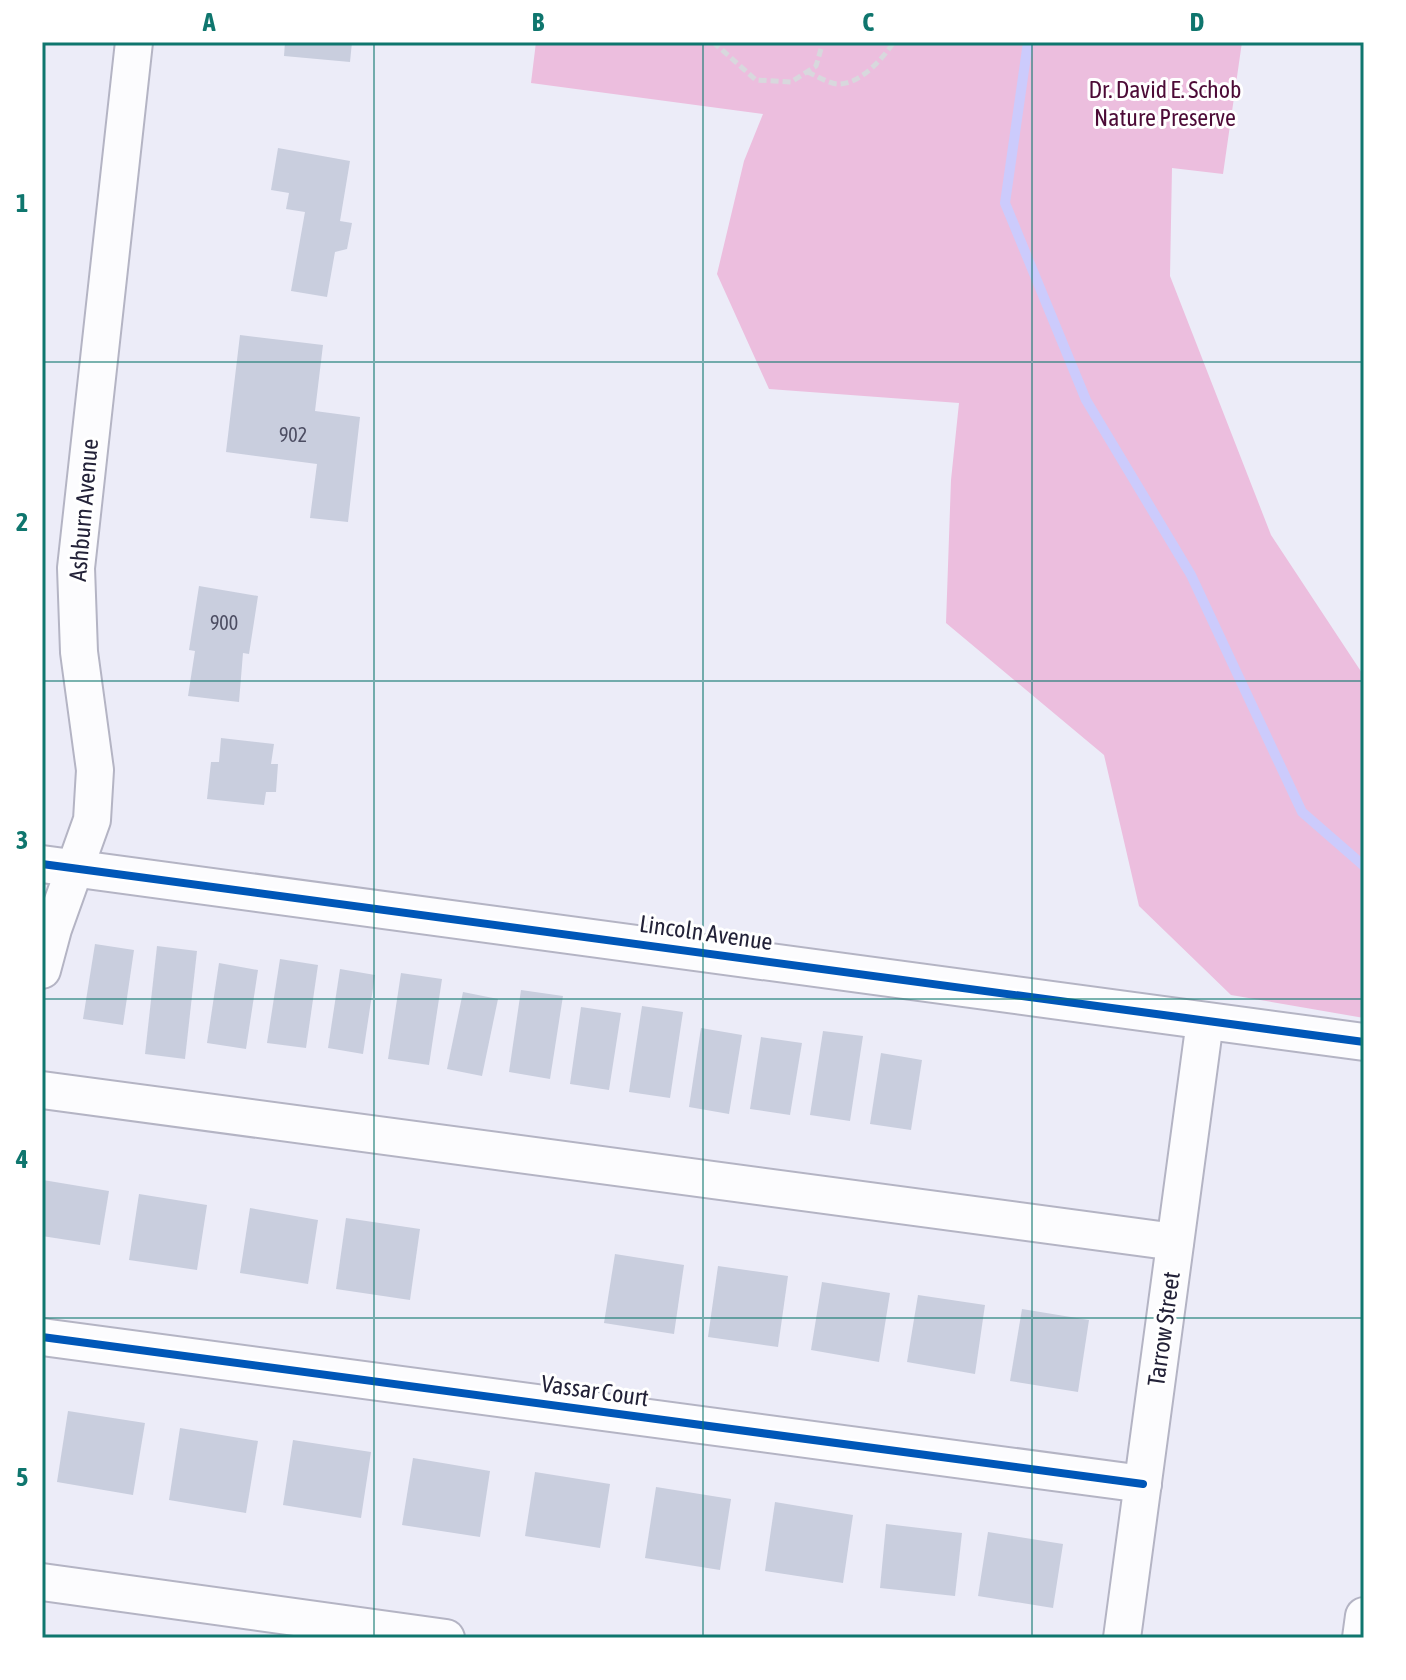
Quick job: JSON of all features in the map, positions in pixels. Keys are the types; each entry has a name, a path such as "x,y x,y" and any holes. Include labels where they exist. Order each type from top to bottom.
{"street":[{"name":"Ashburn Avenue","path":"42,970 53,929 58,867 92,820 95,770 79,652 76,568 134,42"},
{"name":"Lincoln Avenue","path":"58,867 1364,1042"},
{"name":"Tarrow Street","path":"1122,1638 1205,1021"},
{"path":"42,1090 1175,1242"},
{"name":"Vassar Court","path":"42,1337 1143,1484"},
{"path":"42,1582 446,1638"},
{"path":"1361,1638 1364,1616"}],"path":[{"path":"713,42 756,80 791,82 816,66 823,42"},
{"path":"807,72 836,84 857,79 883,57 894,42"}],"green space":[{"name":"Dr. David E. Schob Nature Preserve","path":"536,42 1242,42 1223,174 1172,168 1170,276 1271,535 1364,676 1364,1018 1231,995 1139,906 1104,755 946,623 951,480 959,403 769,389 717,274 744,161 763,114 531,83"}],"building":[{"path":"285,42 352,42 350,62 284,56"},
{"path":"278,148 350,161 340,221 352,223 347,249 335,252 327,297 291,291 305,212 286,209 289,193 271,190"},
{"path":"240,335 323,345 315,411 360,417 348,522 310,518 317,464 226,452"},
{"path":"199,586 258,596 249,654 243,653 239,702 188,696 195,651 189,650"},
{"path":"221,738 274,744 271,764 278,764 276,792 266,792 264,805 207,799 211,762 219,762"},
{"path":"95,944 134,950 123,1025 83,1019"},
{"path":"157,946 197,951 185,1059 145,1054"},
{"path":"280,959 318,965 306,1048 267,1043"},
{"path":"219,963 258,970 246,1049 207,1043"},
{"path":"340,969 375,975 363,1054 328,1048"},
{"path":"401,973 442,979 429,1065 388,1059"},
{"path":"521,990 563,996 550,1079 509,1072"},
{"path":"463,992 498,999 482,1076 447,1069"},
{"path":"642,1006 683,1012 670,1098 629,1092"},
{"path":"581,1007 621,1013 609,1090 570,1084"},
{"path":"701,1028 742,1035 729,1114 689,1107"},
{"path":"823,1031 863,1036 850,1121 810,1115"},
{"path":"761,1037 802,1043 790,1115 750,1109"},
{"path":"881,1053 922,1060 911,1130 870,1124"},
{"path":"43,1180 109,1191 100,1245 42,1236"},
{"path":"139,1194 207,1205 197,1270 129,1260"},
{"path":"250,1208 318,1220 308,1284 240,1273"},
{"path":"346,1218 420,1229 410,1300 336,1289"},
{"path":"615,1254 684,1265 674,1334 604,1323"},
{"path":"718,1266 788,1276 778,1347 708,1337"},
{"path":"822,1282 890,1293 879,1362 811,1350"},
{"path":"918,1295 985,1305 975,1374 907,1362"},
{"path":"1022,1309 1089,1320 1078,1392 1010,1381"},
{"path":"68,1411 145,1423 133,1495 57,1482"},
{"path":"180,1428 258,1441 246,1513 169,1500"},
{"path":"293,1440 371,1452 361,1518 283,1505"},
{"path":"413,1458 490,1471 480,1537 402,1525"},
{"path":"535,1472 610,1484 600,1548 525,1536"},
{"path":"656,1487 731,1499 720,1570 645,1558"},
{"path":"775,1502 853,1515 843,1583 765,1571"},
{"path":"886,1524 962,1533 955,1596 880,1588"},
{"path":"988,1532 1063,1544 1053,1608 978,1596"}],"waterway":[{"path":"1028,42 1005,203 1086,400 1191,575 1302,812 1364,866"}],"cycle path":[{"path":"42,864 1364,1042"},
{"path":"42,1337 1143,1484"}]}
